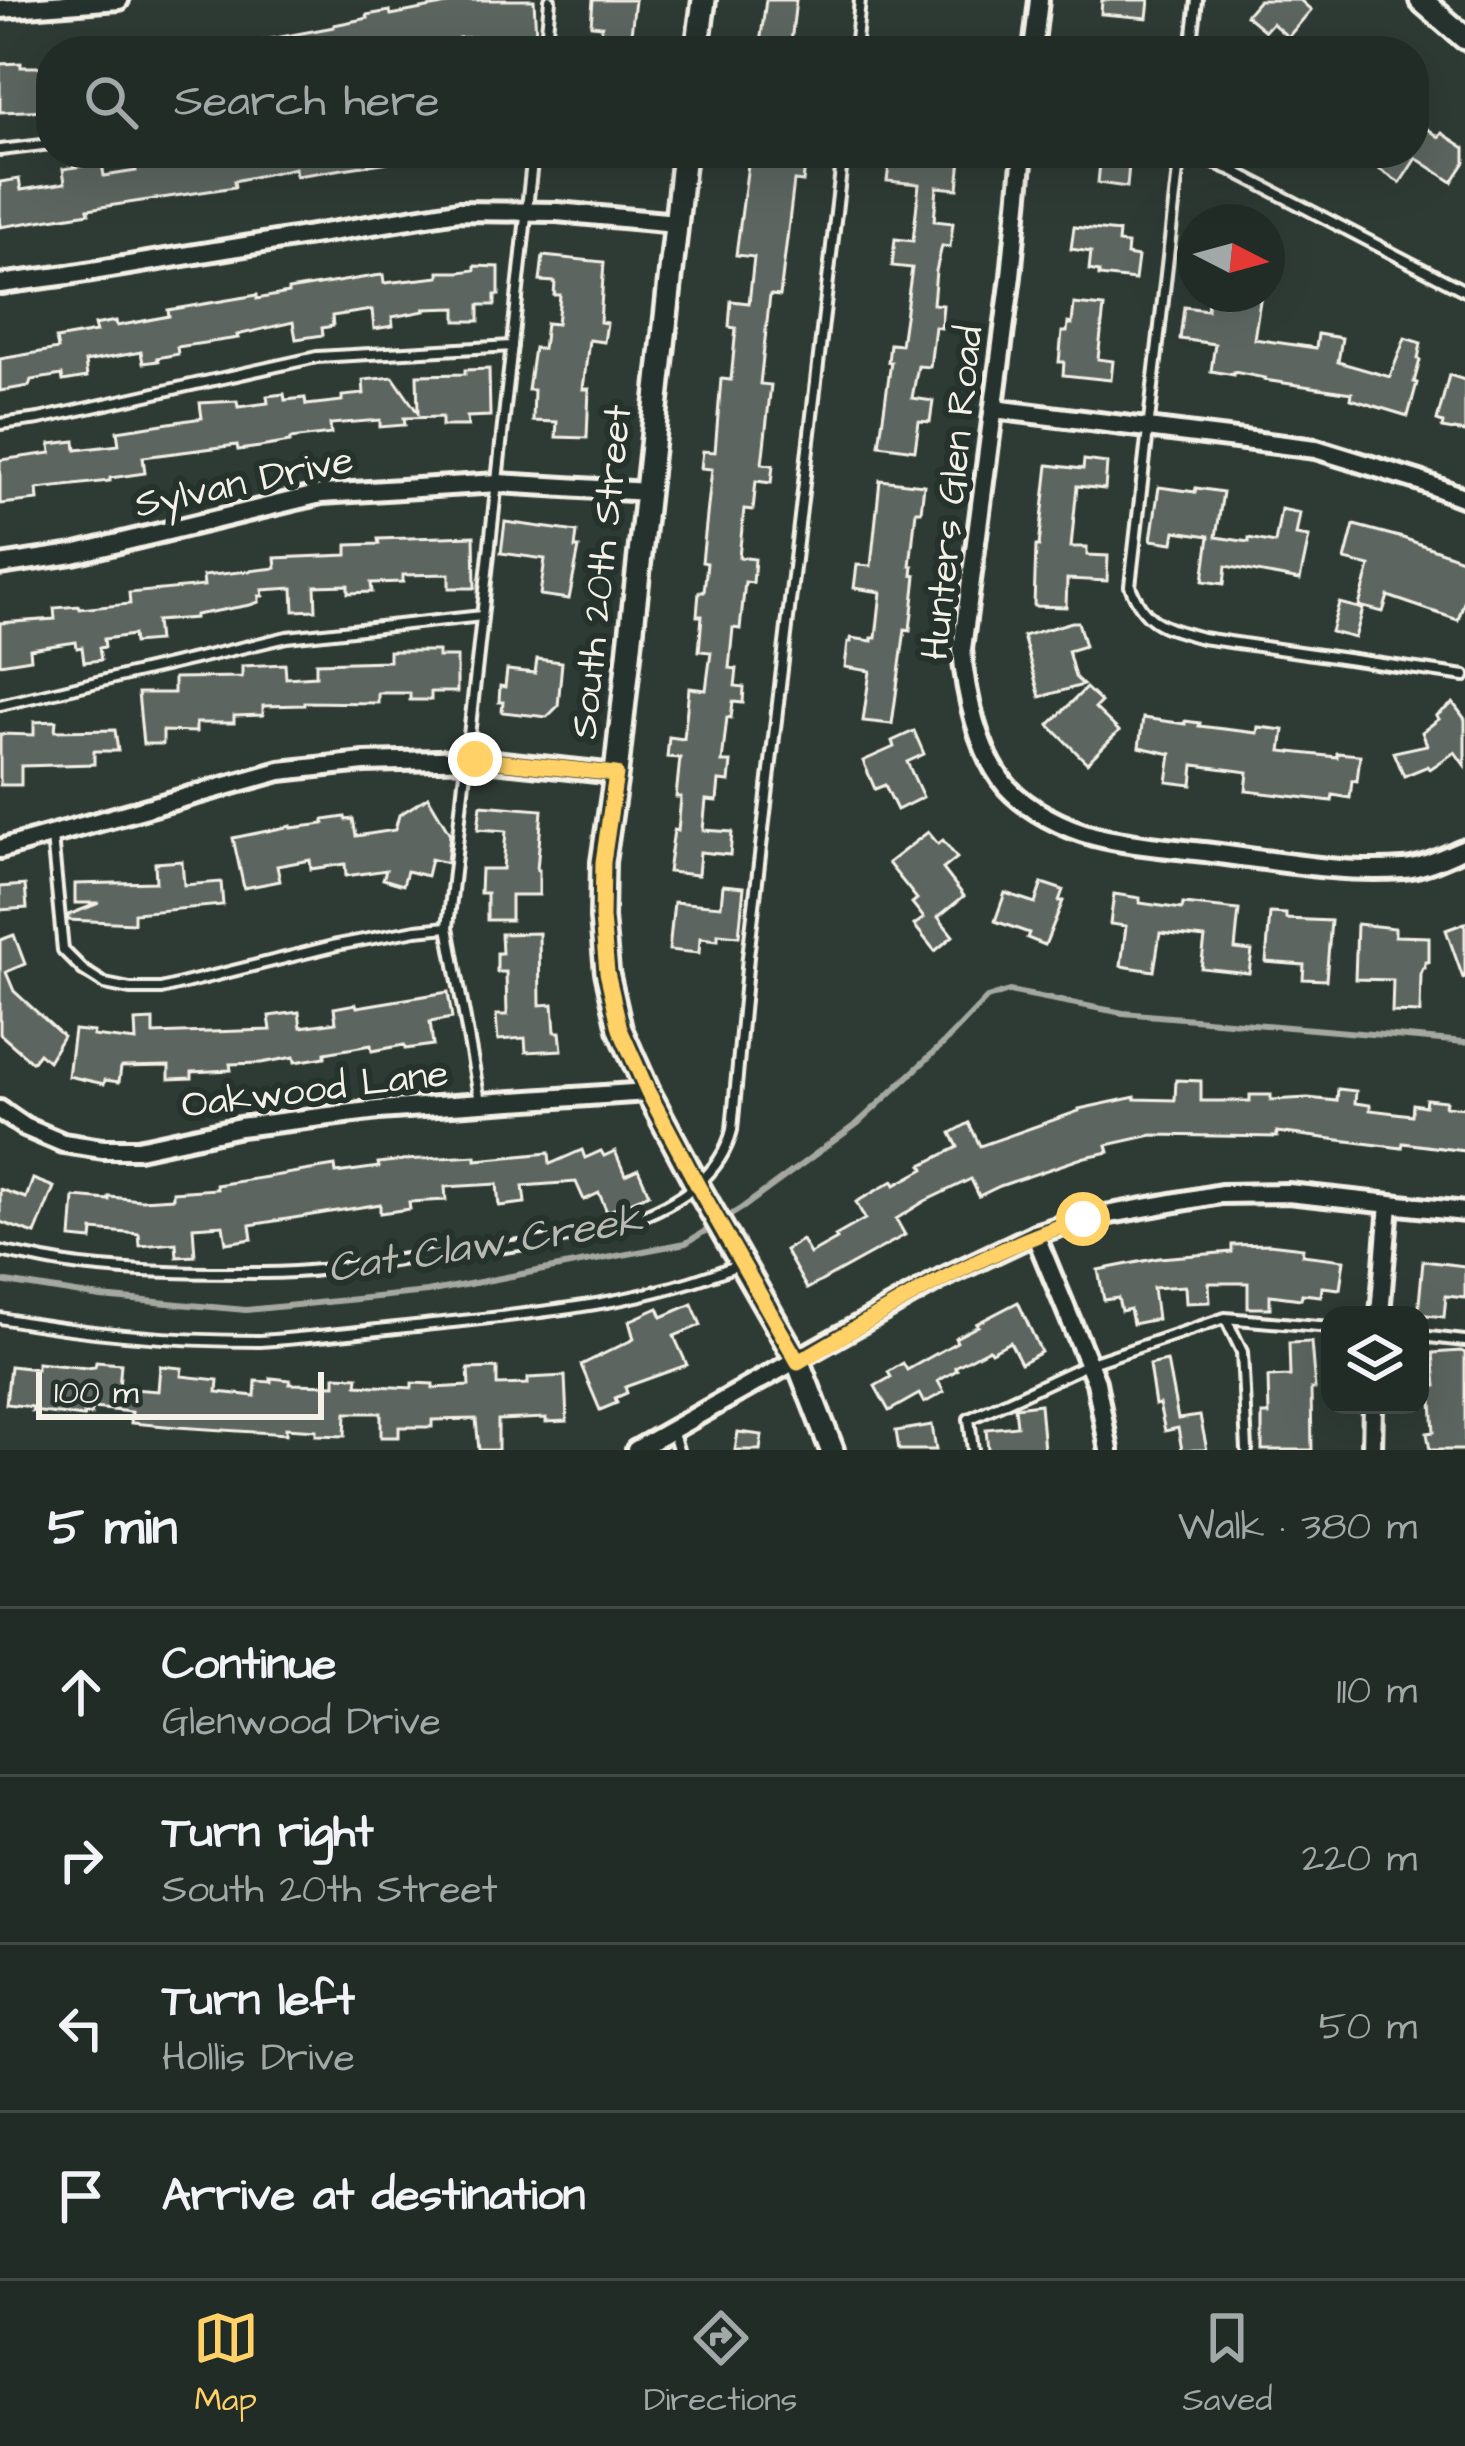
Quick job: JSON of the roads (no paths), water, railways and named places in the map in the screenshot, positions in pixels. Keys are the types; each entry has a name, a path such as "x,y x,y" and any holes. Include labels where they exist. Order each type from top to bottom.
{"street":[{"path":"0,9 119,0"},
{"path":"699,36 704,0"},
{"path":"1035,36 1039,0"},
{"path":"1421,0 1465,38"},
{"name":"South 20th Street","path":"682,168 603,862 605,954 620,1029 648,1092 798,1362 832,1450"},
{"name":"Hunters Glen Road","path":"1022,168 1012,276 962,649 964,685 986,753 1006,786 1035,810 1068,826 1094,836 1145,844 1378,870 1411,868 1465,848"},
{"path":"0,284 458,211 527,211 676,223"},
{"path":"994,409 1316,449 1465,498"},
{"name":"Sylvan Drive","path":"0,565 74,554 321,494 498,483 648,492"},
{"path":"0,849 280,771 465,759 616,774"},
{"name":"Oakwood Lane","path":"0,1111 63,1143 138,1149 240,1126 378,1110 648,1092"},
{"path":"636,1450 675,1441 798,1362 942,1279 1035,1234 1083,1219 1221,1194 1288,1193 1465,1212"},
{"path":"1381,1306 1389,1204"},
{"path":"1035,1234 1096,1382 1109,1450"},
{"path":"1372,1450 1373,1414"}],"lane":[{"path":"546,36 550,0"},
{"path":"856,36 860,0"},
{"path":"1193,36 1197,0"},
{"path":"0,150 36,146"},
{"path":"480,1103 448,927 531,168"},
{"path":"0,1251 81,1266 269,1273 322,1269 611,1228 702,1194 726,1153 732,1130 841,168"},
{"path":"1178,168 1130,586 1138,607 1162,627 1202,638 1465,676"},
{"path":"1227,168 1465,291"},
{"path":"0,424 317,357 512,346"},
{"path":"0,704 287,637 482,616"},
{"path":"52,836 63,950 105,984 160,989 337,945 448,927"},
{"path":"0,1318 64,1330 212,1341 283,1340 634,1299 742,1264"},
{"path":"1225,1318 1242,1352 1247,1450"},
{"path":"973,1450 969,1419 1088,1364 1225,1318 1321,1326"},
{"path":"1429,1337 1465,1340"}],"waterway":[{"name":"Cat Claw Creek","path":"0,1281 101,1297 246,1310 427,1292 686,1243 858,1123 987,998 1009,991 1123,1013 1465,1042"}]}
